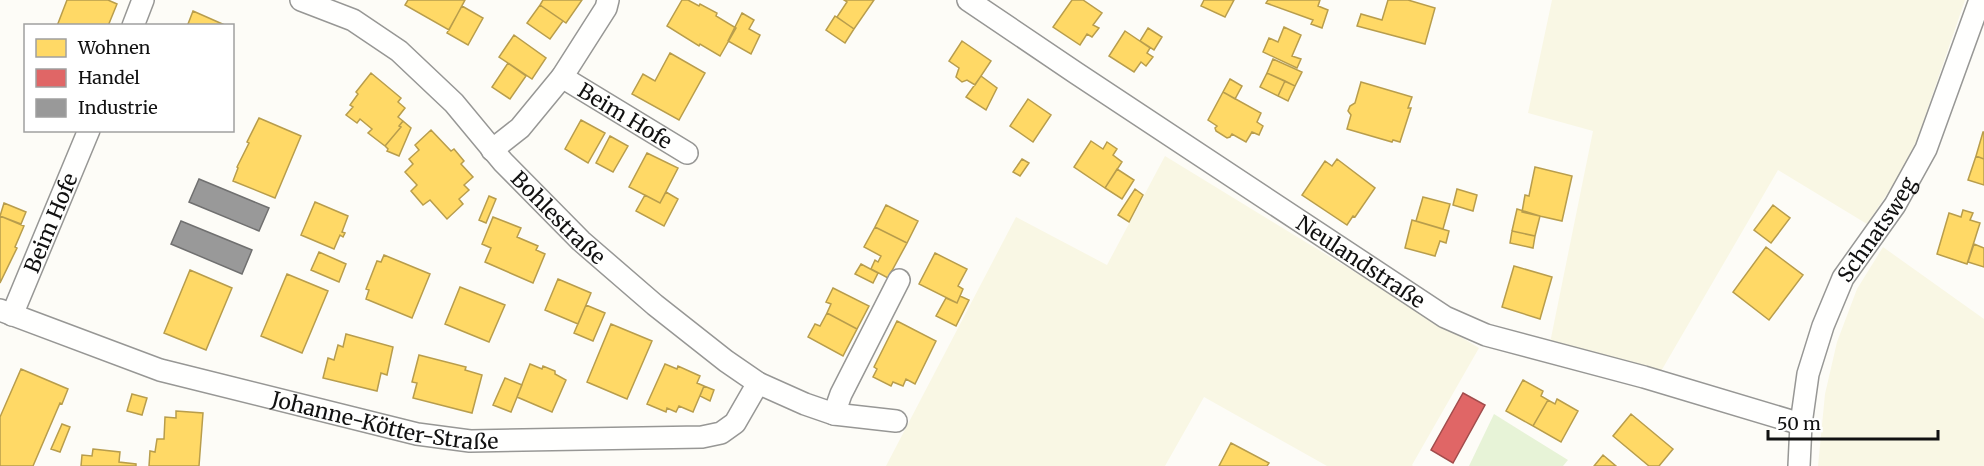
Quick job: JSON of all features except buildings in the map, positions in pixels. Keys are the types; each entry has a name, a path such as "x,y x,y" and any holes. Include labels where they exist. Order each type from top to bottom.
{"street":[{"path":"133,24 143,0"},
{"name":"Bohlestraße","path":"301,0 353,20 399,51 453,103 492,150 581,241 655,305 758,384 834,414 896,421"},
{"name":"Beim Hofe","path":"492,150 520,128 562,77 606,8 608,0"},
{"name":"Neulandstraße","path":"968,0 1076,74 1445,317 1486,335 1644,377 1801,424"},
{"name":"Schnatsweg","path":"1799,466 1801,424 1808,374 1823,326 1843,278 1895,205 1926,149 1980,0"},
{"name":"Beim Hofe","path":"562,77 687,153"},
{"name":"Beim Hofe","path":"6,312 88,132"},
{"path":"834,414 841,394 899,280"},
{"name":"Johanne-Kötter-Straße","path":"6,312 160,370 444,439 480,441 702,437 721,433 735,423 758,384"}],"shaded area":[{"path":"1552,0 1965,0 1917,140 1897,179 1867,224 1778,170 1660,373 1550,343 1593,131 1528,113"},
{"path":"1165,156 1479,348 1413,466 1327,466 1204,397 1165,466 886,466 1016,217 1107,265"},
{"path":"1883,247 1984,319 1984,466 1818,466 1825,394 1837,342 1857,289"}],"green space":[{"path":"1494,414 1568,460 1563,466 1469,466"}]}
